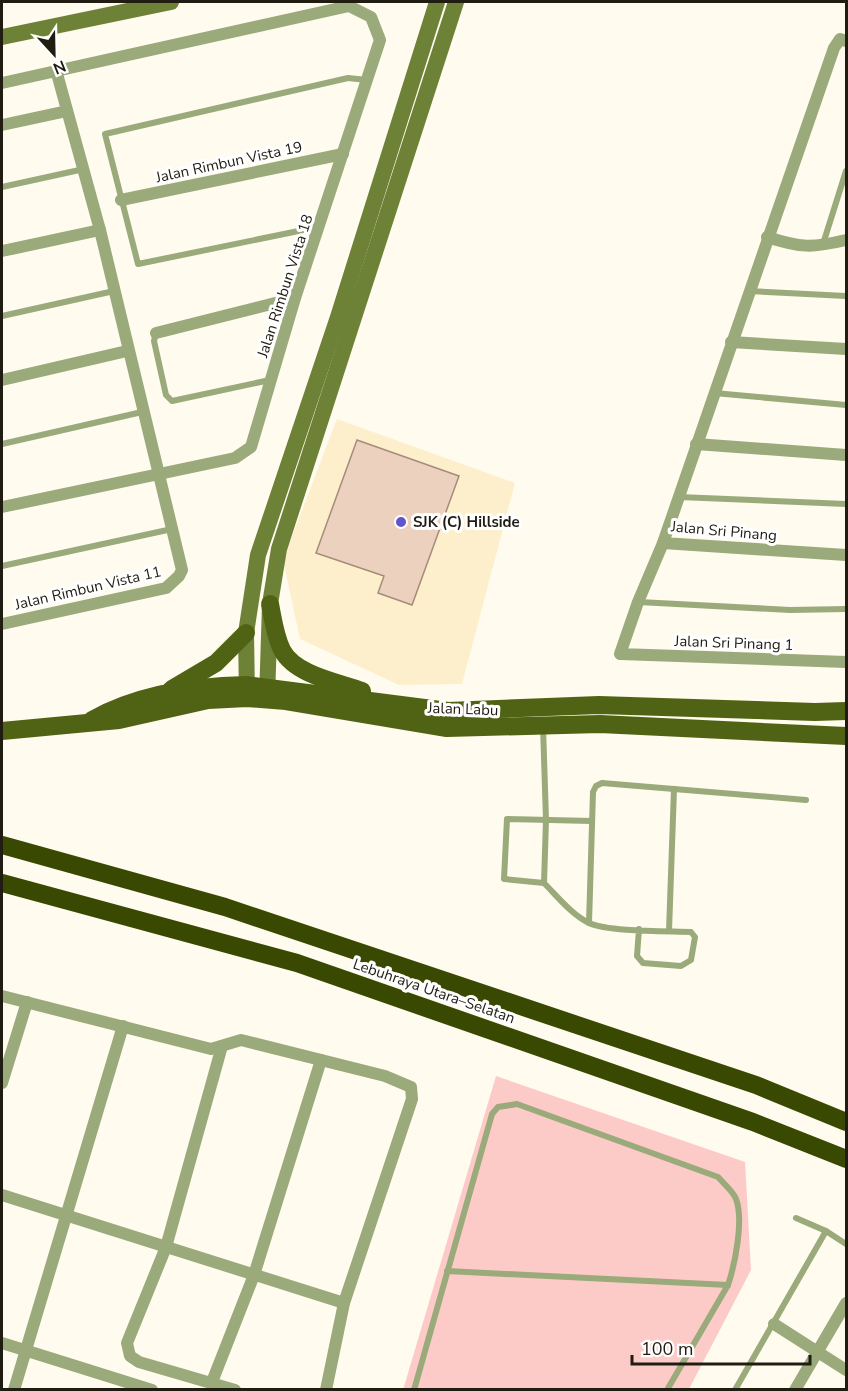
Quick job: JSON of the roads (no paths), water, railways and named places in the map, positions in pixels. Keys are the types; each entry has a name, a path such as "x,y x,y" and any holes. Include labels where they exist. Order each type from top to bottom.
{"highway":[{"name":"Lebuhraya Utara–Selatan","path":"2,845 225,907 756,1085 846,1122"},
{"name":"Lebuhraya Utara–Selatan","path":"2,883 297,963 753,1122 846,1159"}],"main road":[{"path":"270,604 277,640 290,660 304,670 397,704"},
{"path":"162,694 216,663 246,633"},
{"name":"Jalan Labu","path":"87,722 119,704 162,694 220,685 247,691 397,704 448,711 599,705 846,711"},
{"name":"Jalan Labu","path":"2,731 119,720 247,691"},
{"name":"Jalan Labu","path":"267,693 447,728 600,724 846,736"}],"street":[{"path":"2,37 171,2"},
{"path":"247,691 246,633 258,555 437,2"},
{"path":"267,693 270,604 279,549 456,2"},
{"name":"Jalan Rimbun Vista 18","path":"2,507 235,458 251,447 295,298 380,40 370,17 349,6 56,70"},
{"name":"Jalan Sri Pinang","path":"846,41 840,39 834,48 748,291 663,543 846,555"},
{"path":"2,83 56,70 100,230 127,351 172,529"},
{"path":"2,125 67,111"},
{"name":"Jalan Rimbun Vista 19","path":"121,200 343,154"},
{"path":"2,251 100,230"},
{"path":"767,237 793,245 822,246 846,240"},
{"path":"156,333 295,298"},
{"path":"731,342 846,349"},
{"path":"2,380 127,351"},
{"path":"302,424 319,429"},
{"path":"696,444 846,455"},
{"name":"Jalan Rimbun Vista 11","path":"2,624 166,588 179,576 181,562 172,529"},
{"path":"638,602 663,543"},
{"name":"Jalan Sri Pinang 1","path":"638,602 620,654 846,662"},
{"path":"2,996 211,1049 241,1040 385,1076 411,1088 412,1099 344,1303 326,1389"},
{"path":"2,1083 27,1002"},
{"path":"14,1389 123,1026"},
{"path":"222,1046 166,1247 127,1343 127,1351 139,1362 235,1389"},
{"path":"212,1382 254,1275 321,1060"},
{"path":"2,1195 344,1303"},
{"path":"795,1389 846,1303"},
{"path":"774,1324 846,1370"},
{"path":"2,1343 119,1385 152,1389"}],"lane":[{"path":"319,227 142,265 136,261 105,134 348,78 367,80"},
{"path":"2,188 84,169"},
{"path":"822,246 846,171"},
{"path":"2,316 114,291"},
{"path":"748,291 846,296"},
{"path":"156,333 154,341 166,395 172,401 271,380"},
{"path":"714,393 846,405"},
{"path":"2,444 142,412"},
{"path":"679,496 846,504"},
{"path":"2,566 172,529"},
{"path":"638,602 790,610 846,609"},
{"path":"543,726 546,820 544,883"},
{"path":"589,923 593,792 596,786 603,783 806,800"},
{"path":"669,931 674,789"},
{"path":"592,821 507,819 503,876 506,881 544,883 589,923 694,934 691,960 686,965 643,963 639,960 639,929"},
{"path":"414,1389 492,1114 498,1107 517,1104 718,1177 736,1196 739,1210 734,1267 728,1285 667,1389"},
{"path":"796,1218 826,1231 846,1244"},
{"path":"735,1389 826,1231"},
{"path":"447,1270 728,1285"}],"place":[{"name":"SJK (C) Hillside","path":"401,522"}]}
